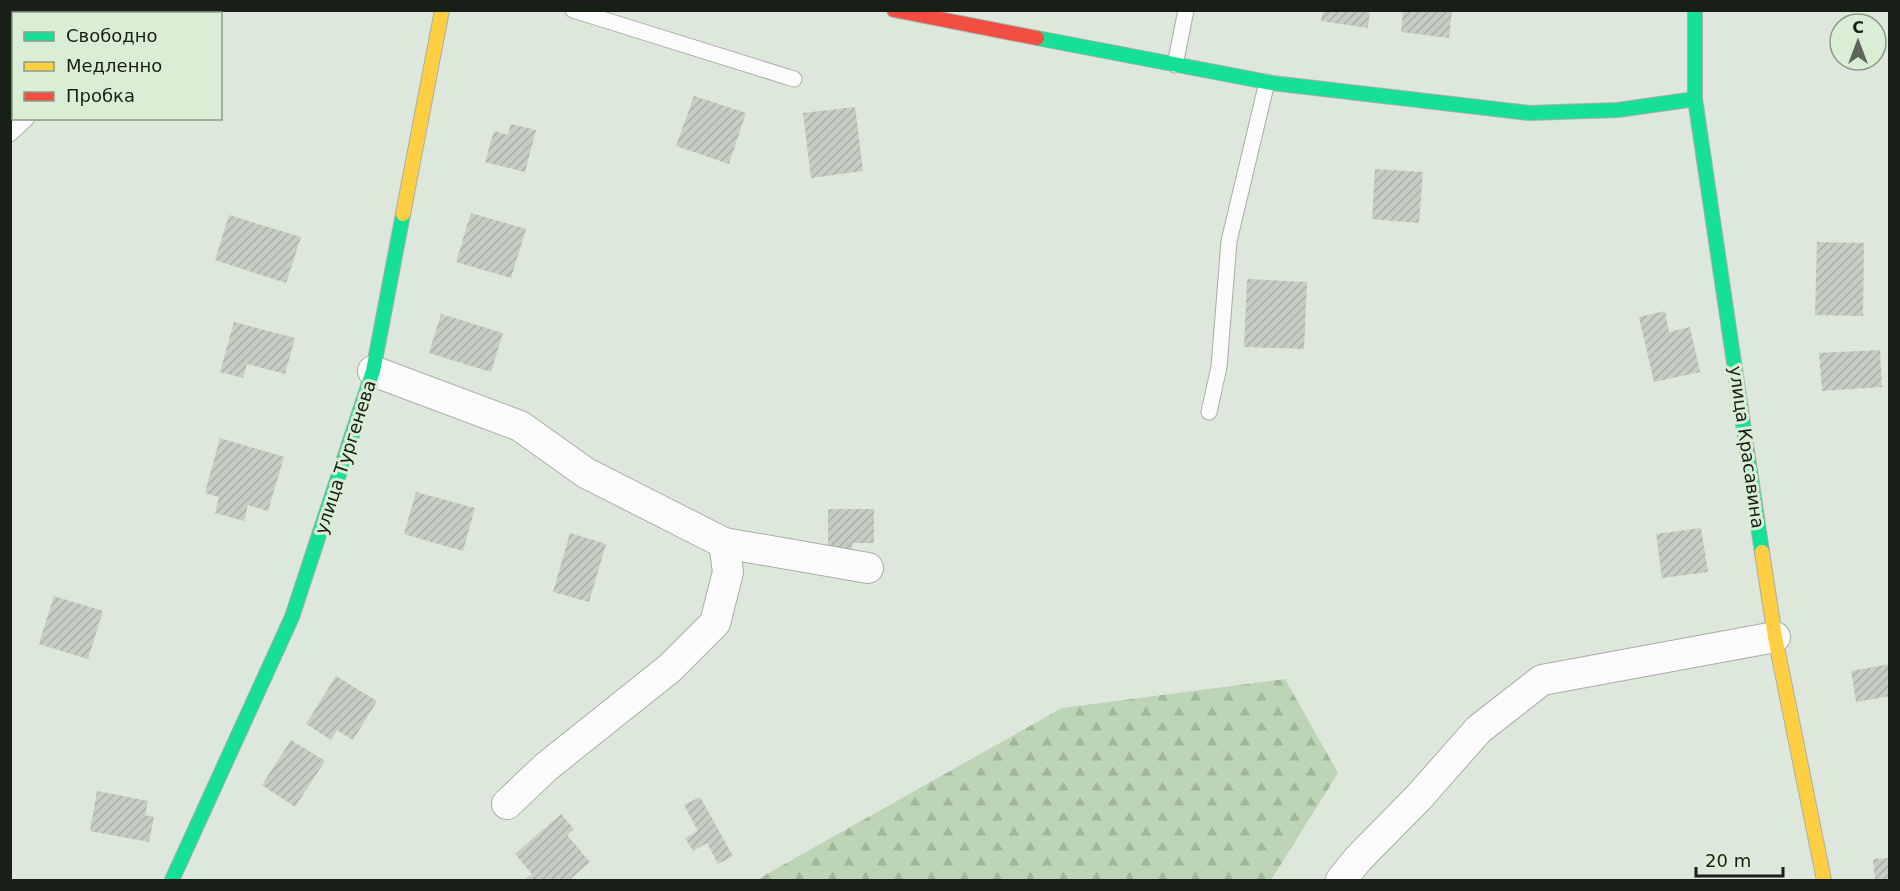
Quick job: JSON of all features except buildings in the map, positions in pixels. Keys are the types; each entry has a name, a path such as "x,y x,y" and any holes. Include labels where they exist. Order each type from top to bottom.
{"street":[{"name":"улица Тургенева","path":"172,880 292,617 373,371 442,10"},
{"path":"894,10 1266,82 1529,113 1618,110 1695,99"},
{"name":"улица Красавина","path":"1695,10 1695,99 1775,637 1824,880"},
{"path":"373,371 520,426 586,474 724,543 868,568"},
{"path":"507,804 546,767 670,668 715,622 728,572 724,543"},
{"path":"1341,880 1479,729 1542,680 1775,637"}],"lane":[{"path":"573,10 794,79"},
{"path":"1174,64 1186,10"},
{"path":"1209,412 1219,367 1229,241 1266,82"},
{"path":"10,134 25,120"}],"green space":[{"path":"1285,679 1338,773 1271,880 756,880 1062,708"}],"traffic: fast":[{"path":"1695,10 1695,99 1762,552"},
{"path":"1037,38 1272,83 1529,113 1618,110 1695,99"},
{"path":"172,880 292,617 373,371 403,214"}],"traffic: slow":[{"path":"403,214 442,10"},
{"path":"1762,552 1775,637 1824,880"}],"traffic: jam":[{"path":"894,10 1037,38"}]}
